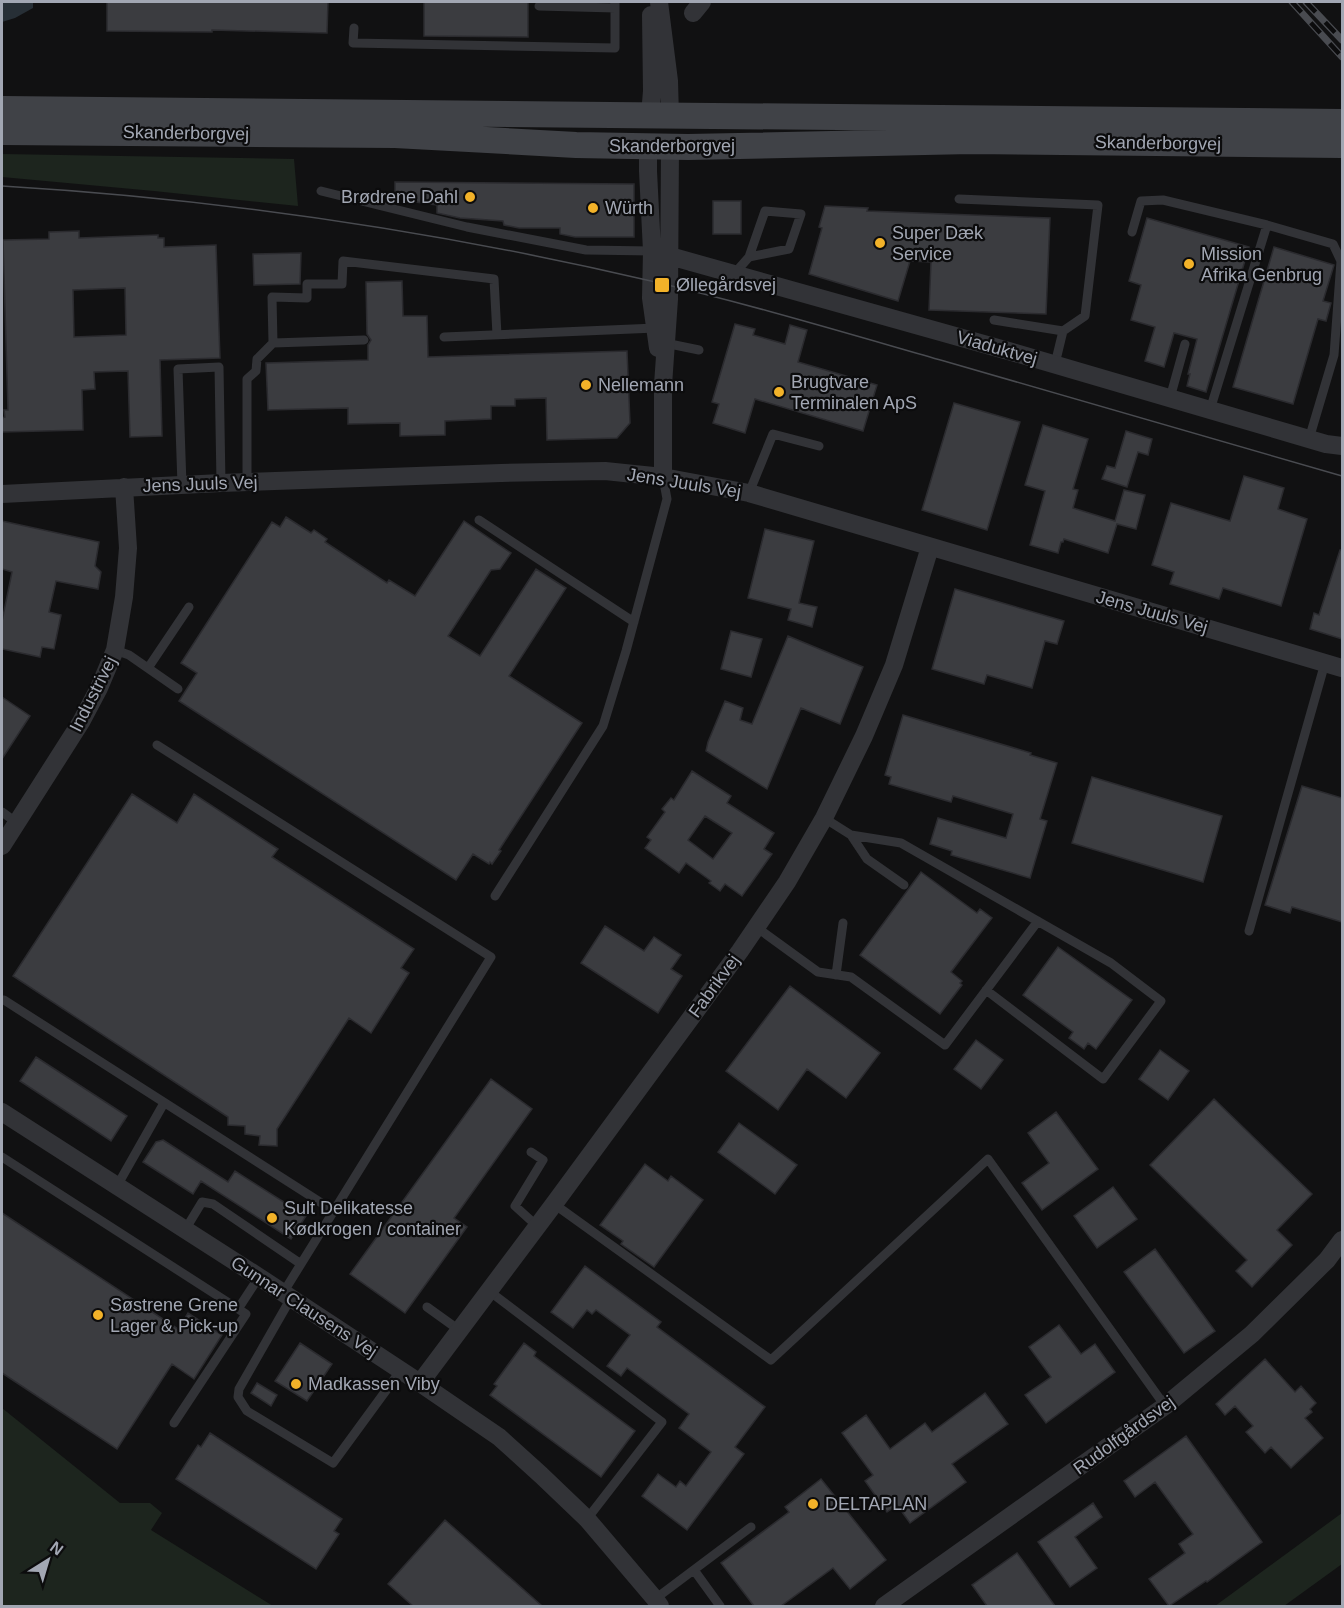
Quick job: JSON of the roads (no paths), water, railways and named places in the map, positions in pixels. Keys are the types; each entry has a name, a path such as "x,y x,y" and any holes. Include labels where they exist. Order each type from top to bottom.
{"main road":[{"name":"Skanderborgvej","path":"2,109 664,111 838,118 1342,122"},
{"path":"445,138 650,129 658,125 664,111"},
{"path":"656,151 670,136 679,133 715,132 838,118"},
{"name":"Skanderborgvej","path":"2,132 395,135 656,151 971,141 1342,145"}],"street":[{"path":"650,2 652,91 664,111"},
{"path":"659,2 669,81 664,111"},
{"path":"656,151 661,253"},
{"path":"656,151 661,253 651,298 661,335 663,477"},
{"name":"Viaduktvej","path":"661,253 1055,364 1326,444 1342,446"},
{"name":"Jens Juuls Vej","path":"2,494 124,487 501,473 605,471 663,477 749,493 1342,668"},
{"name":"Industrivej","path":"2,846 9,818 81,722 115,650 124,597 128,548 124,487"},
{"name":"Fabrikvej","path":"420,1383 554,1204 787,882 824,818 864,736 894,665 930,547"},
{"name":"Gunnar Clausens Vej","path":"2,1112 259,1277 499,1437 587,1519 658,1603"},
{"name":"Rudolfgårdsvej","path":"884,1606 1165,1406 1252,1334 1327,1260 1342,1240"}],"lane":[{"path":"354,28 353,43 615,48 615,5 539,6"},
{"path":"321,191 467,227 586,250 661,253"},
{"path":"959,199 1098,205 1085,316 1063,331 1055,364"},
{"path":"1132,231 1141,201 1163,200 1267,225 1333,244 1341,261 1334,355 1309,439"},
{"path":"734,274 749,257 765,211 801,214 789,249 749,257"},
{"path":"1210,410 1267,225"},
{"path":"273,343 272,297 307,298 307,284 342,284 343,261 494,279 497,335"},
{"path":"994,320 1063,331"},
{"path":"444,337 661,335 699,350"},
{"path":"247,482 247,379 256,371 257,359 273,343 364,340"},
{"path":"1170,398 1185,344"},
{"path":"182,485 178,369 219,367 221,483"},
{"path":"749,493 773,434 819,446"},
{"path":"495,896 603,726 617,683 667,499 663,477"},
{"path":"479,520 634,622"},
{"path":"148,668 189,607"},
{"path":"115,650 129,655 178,689"},
{"path":"1249,931 1325,663"},
{"path":"157,745 491,957 301,1264 239,1389 238,1397 247,1411 333,1463 401,1370"},
{"path":"824,818 851,835 901,843 1111,963 1161,1001 1104,1079 986,990"},
{"path":"851,835 867,859 904,885"},
{"path":"756,927 818,972 851,977 945,1046 1038,921"},
{"path":"836,975 843,923"},
{"path":"4,1000 334,1211"},
{"path":"117,1186 164,1103"},
{"path":"531,1152 543,1160 515,1206 537,1226"},
{"path":"2,1157 246,1314 174,1423"},
{"path":"554,1204 771,1360 988,1159 1165,1406"},
{"path":"185,1230 202,1202 213,1204 301,1264"},
{"path":"238,1309 259,1277"},
{"path":"489,1291 662,1422 587,1519"},
{"path":"428,1307 459,1330"},
{"path":"658,1603 694,1570 751,1527"},
{"path":"694,1570 720,1606"}],"tram line":[{"path":"2,186 165,199 247,209 409,232 571,263 688,290 798,319 1342,476"}],"railway":[{"path":"1292,2 1342,57"},
{"path":"1306,2 1342,40"}],"place":[{"name":"Brødrene Dahl","path":"470,197"},
{"name":"Würth","path":"593,208"},
{"name":"Super Dæk Service","path":"880,243"},
{"name":"Mission Afrika Genbrug","path":"1189,264"},
{"name":"Øllegårdsvej","path":"662,285"},
{"name":"Nellemann","path":"586,385"},
{"name":"Brugtvare Terminalen ApS","path":"779,392"},
{"name":"Sult Delikatesse Kødkrogen / container","path":"272,1218"},
{"name":"Søstrene Grene Lager & Pick-up","path":"98,1315"},
{"name":"Madkassen Viby","path":"296,1384"},
{"name":"DELTAPLAN","path":"813,1504"}]}
